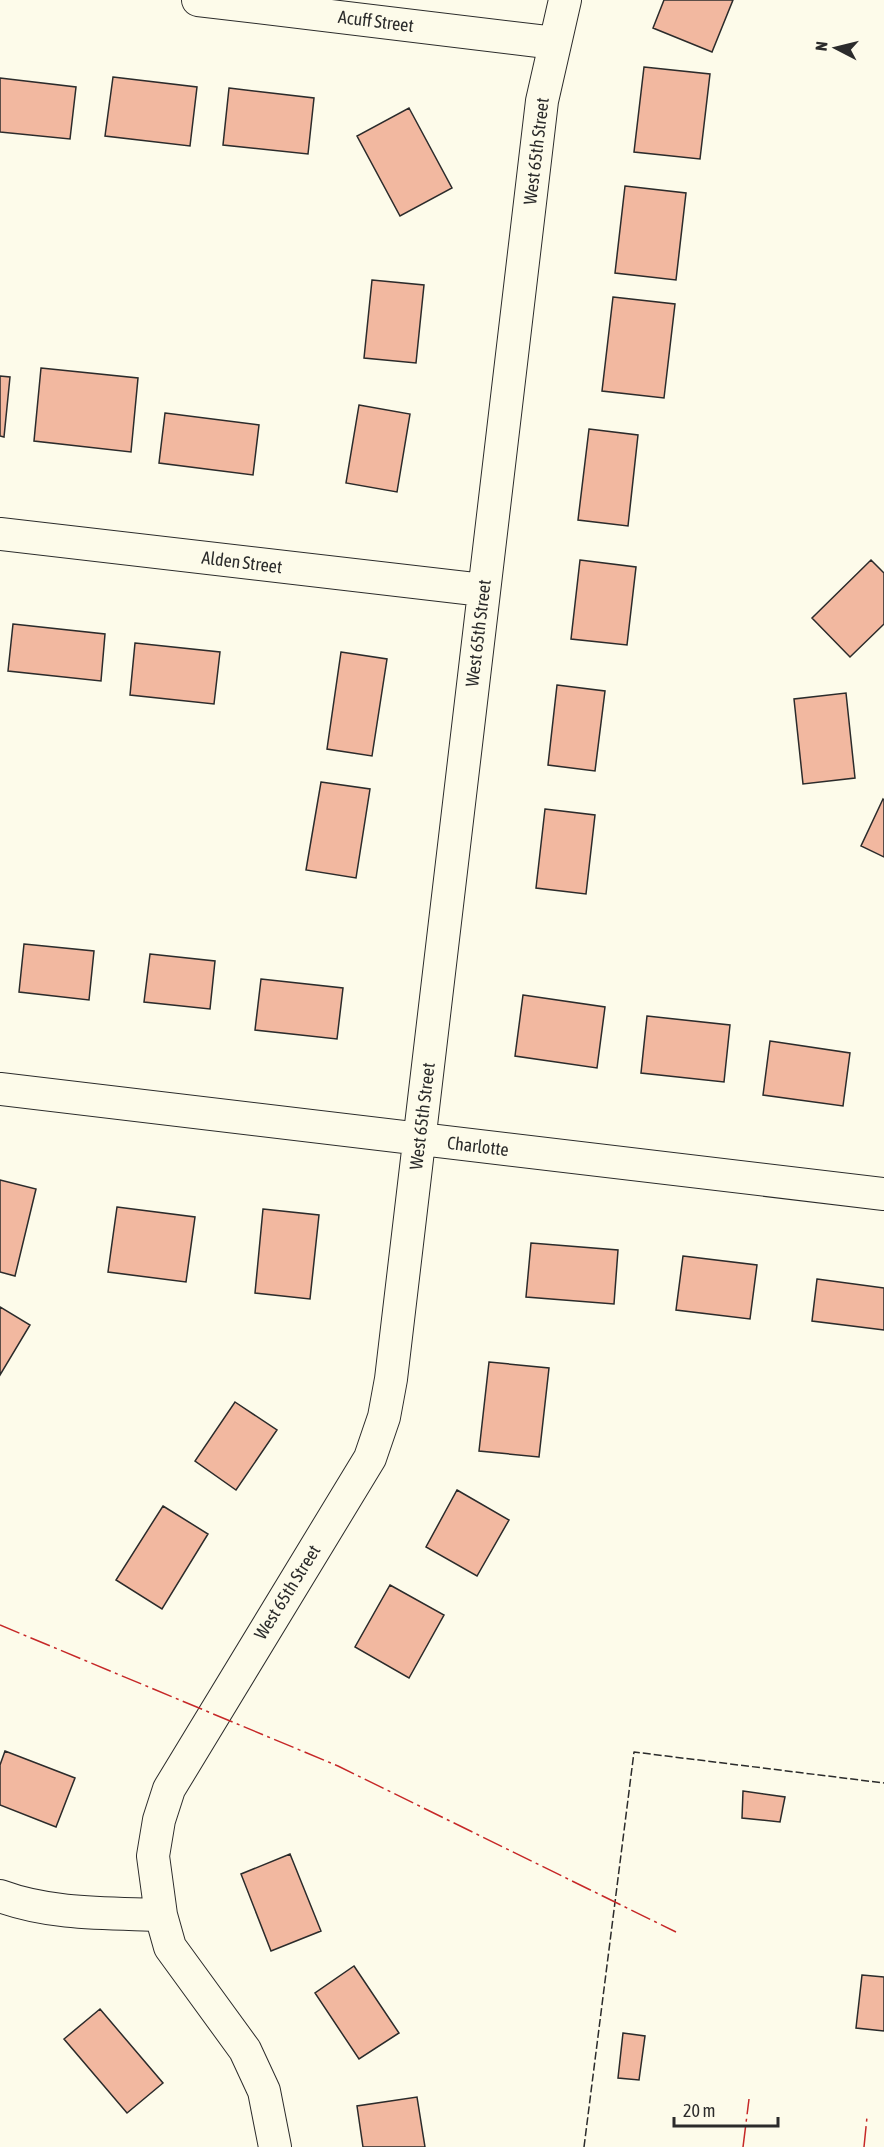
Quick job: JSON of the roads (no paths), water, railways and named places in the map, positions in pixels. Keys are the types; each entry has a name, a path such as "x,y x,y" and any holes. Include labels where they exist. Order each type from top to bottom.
{"street":[{"name":"Acuff Street","path":"198,0 555,43"},
{"name":"West 65th Street","path":"275,2147 264,2091 245,2050 170,1947 161,1915 153,1856 159,1820 169,1789 370,1458 384,1417 391,1379 542,101 565,0"},
{"name":"Alden Street","path":"0,534 483,590"},
{"name":"Charlotte","path":"0,1089 884,1194"},
{"path":"0,1896 25,1906 65,1911 161,1915"}]}
